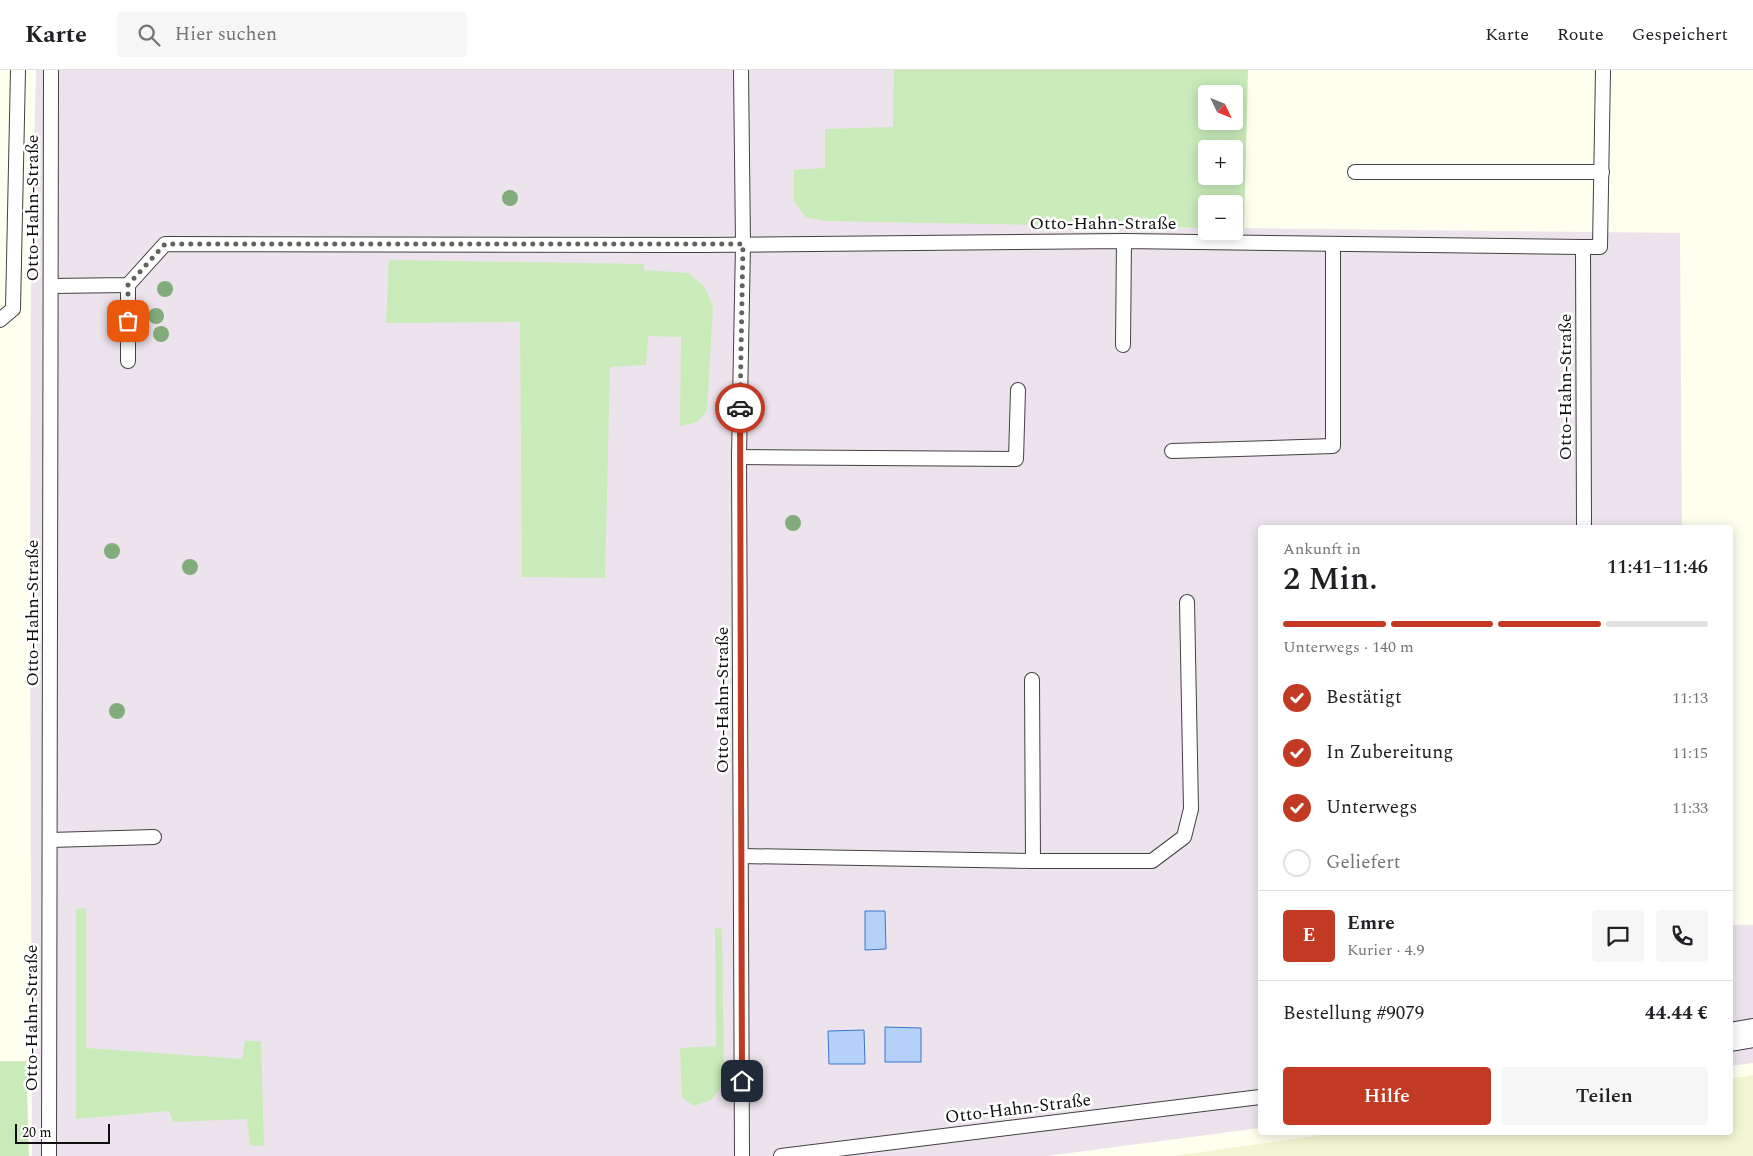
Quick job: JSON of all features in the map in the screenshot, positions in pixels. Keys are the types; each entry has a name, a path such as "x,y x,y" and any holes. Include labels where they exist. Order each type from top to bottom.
{"street":[{"path":"1733,1037 1753,1034"}],"lane":[{"path":"0,320 13,310 18,70"},
{"name":"Otto-Hahn-Straße","path":"49,1156 51,70"},
{"name":"Otto-Hahn-Straße","path":"741,70 743,244 740,457 742,1156"},
{"name":"Otto-Hahn-Straße","path":"743,244 1124,241 1600,247 1603,70"},
{"path":"1354,172 1602,172"},
{"path":"1123,345 1124,241"},
{"path":"128,361 128,285 165,244 743,244"},
{"path":"1172,450 1333,446 1332,244"},
{"name":"Otto-Hahn-Straße","path":"1583,247 1584,525"},
{"path":"51,286 128,285"},
{"path":"740,457 1016,459 1018,390"},
{"path":"742,856 1152,861 1184,837 1191,809 1187,602"},
{"path":"1032,680 1033,861"},
{"path":"50,840 154,837"},
{"name":"Otto-Hahn-Straße","path":"781,1156 1258,1097"}],"shaded area":[{"path":"36,70 1180,70 1179,228 1198,228 1198,240 1243,240 1243,228 1680,233 1682,525 1258,525 1258,1128 1047,1156 32,1156 31,267"},
{"path":"1733,925 1753,925 1753,1063 1733,1066"}],"green space":[{"path":"894,70 1248,70 1244,228 1243,195 1198,195 1198,228 824,221 805,217 794,201 794,170 825,168 825,129 893,127"},
{"path":"389,260 644,264 644,270 688,273 705,287 713,307 707,411 697,422 680,426 681,337 648,336 646,365 610,367 605,578 522,577 520,322 386,323"},
{"path":"86,908 86,1048 242,1059 245,1041 261,1041 264,1146 250,1145 247,1119 173,1122 169,1111 76,1119 76,909"},
{"path":"715,928 722,929 724,1084 711,1100 694,1106 682,1098 680,1048 716,1046"},
{"path":"0,1061 26,1061 29,1156 0,1156"},
{"path":"1753,1075 1753,1156 1174,1156 1322,1135 1733,1135 1733,1078"}],"water":[{"path":"865,911 885,911 886,949 865,950"},
{"path":"885,1027 921,1028 921,1062 885,1062"},
{"path":"864,1030 865,1064 829,1064 828,1031"}],"way so far":[{"path":"128,321 128,285 165,244 743,244 740,408"}],"route":[{"path":"740,408 742,1081"}]}
